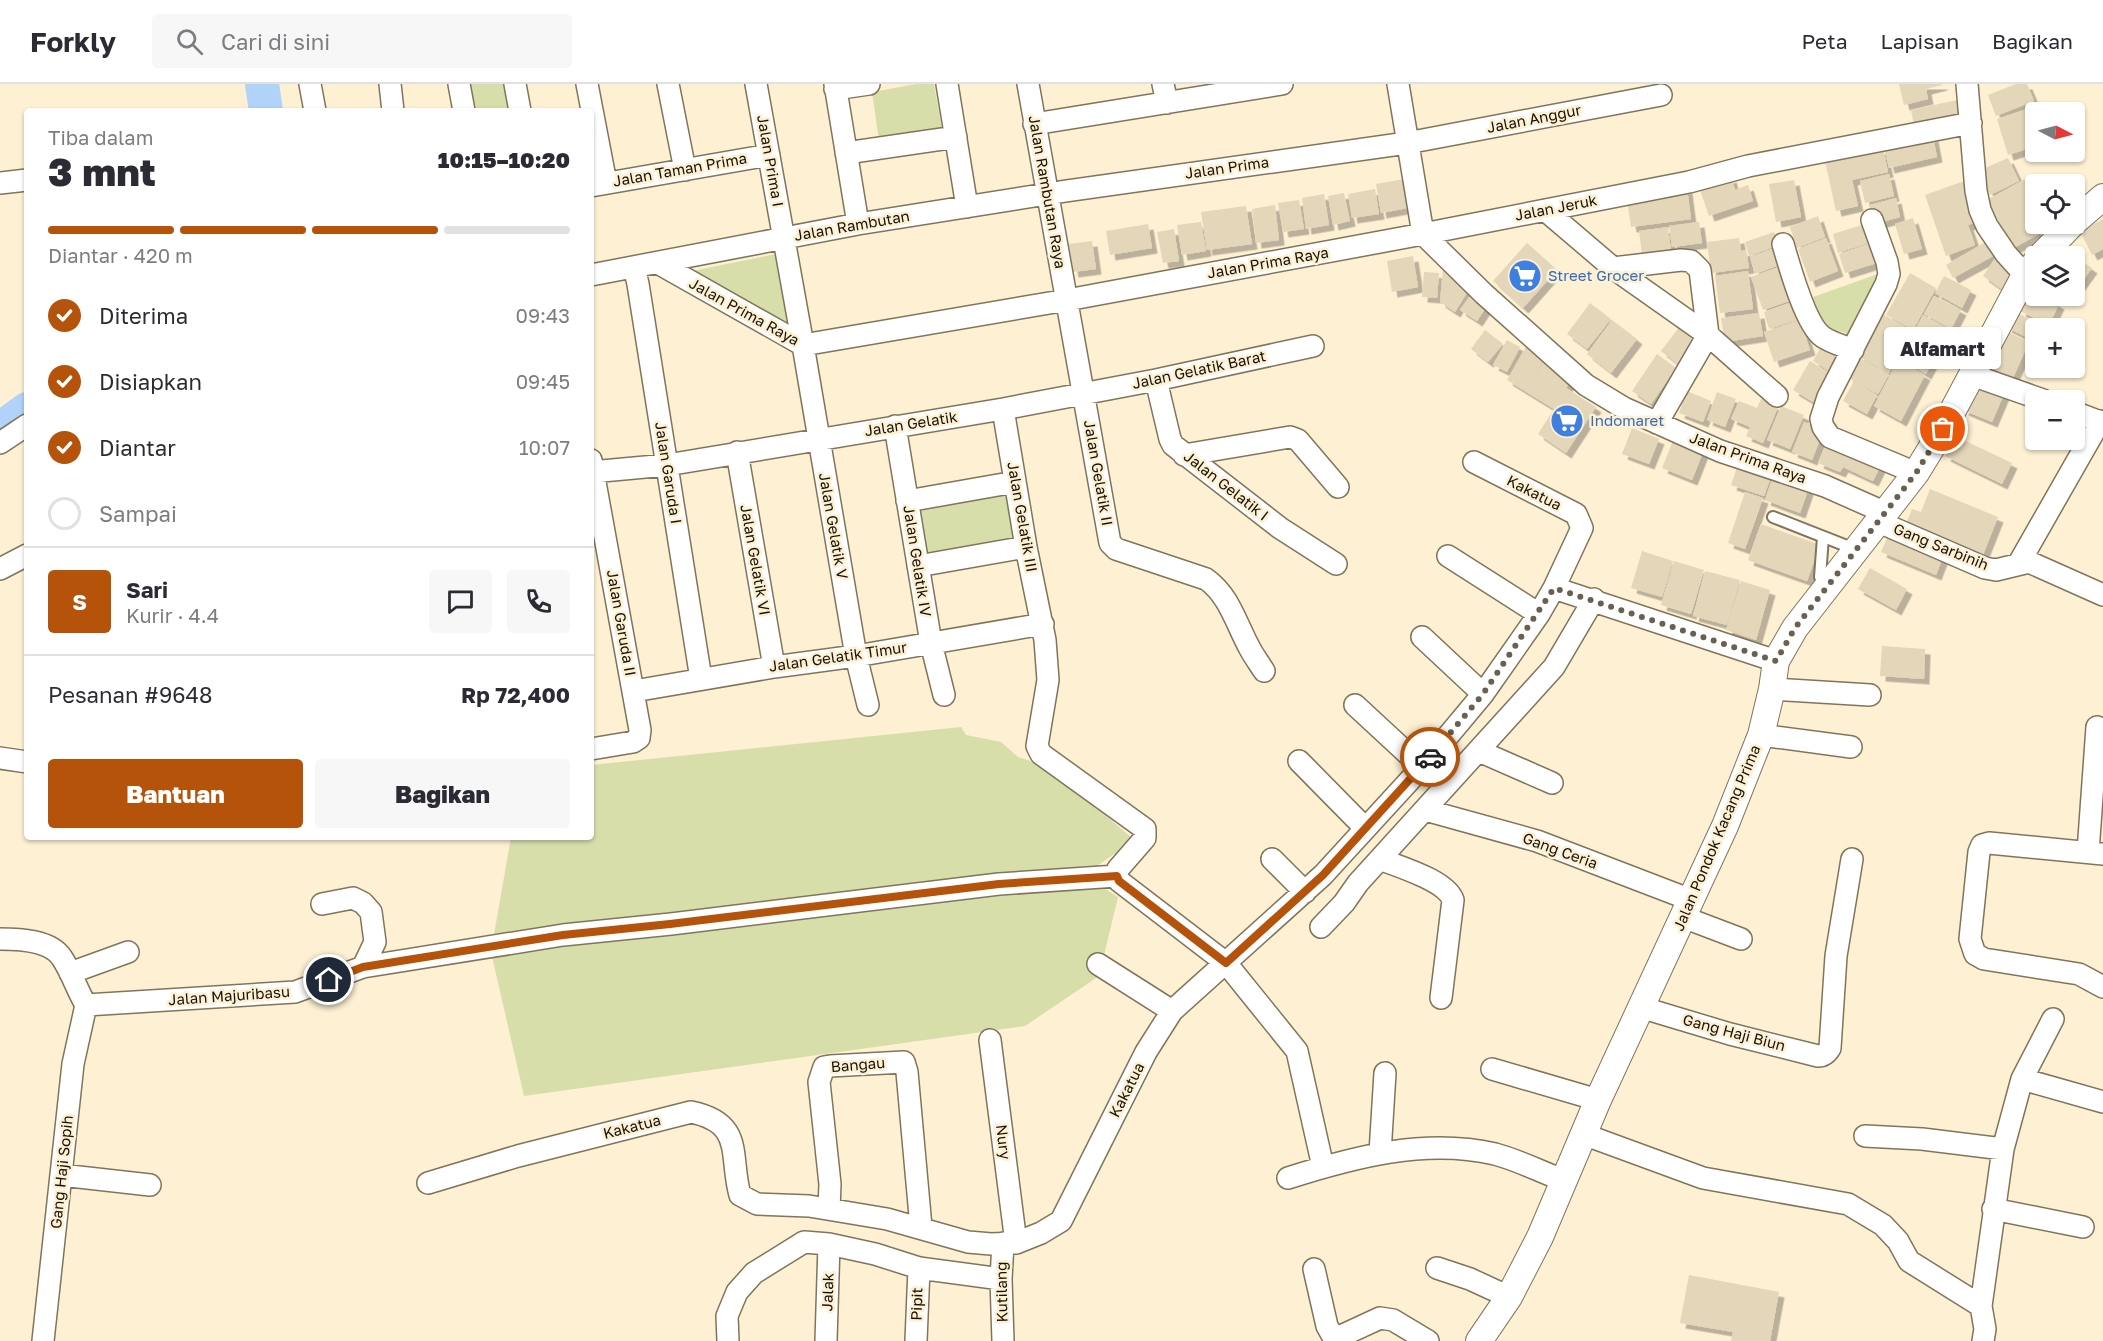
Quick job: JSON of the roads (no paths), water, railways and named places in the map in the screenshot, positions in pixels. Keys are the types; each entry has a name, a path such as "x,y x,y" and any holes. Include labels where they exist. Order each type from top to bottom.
{"street":[{"path":"310,84 314,108"},
{"path":"390,84 393,108"},
{"path":"459,84 463,108"},
{"path":"515,84 519,108"},
{"path":"587,84 590,108"},
{"path":"668,84 685,170"},
{"name":"Jalan Prima I","path":"756,84 803,345"},
{"path":"858,224 835,86 868,84"},
{"path":"947,84 967,207"},
{"name":"Jalan Rambutan Raya","path":"1028,84 1066,300"},
{"path":"1034,124 1165,93 1282,84"},
{"path":"1398,84 1423,234"},
{"path":"1967,84 1976,191 1980,210 1987,226 2006,254 2025,261"},
{"name":"Jalan Anggur","path":"1407,143 1661,95"},
{"name":"Jalan Jeruk","path":"1423,234 1689,182 1748,166 1971,123"},
{"path":"846,153 956,137"},
{"name":"Jalan Prima","path":"1047,194 1407,143"},
{"path":"594,148 598,184"},
{"name":"Jalan Taman Prima","path":"598,184 769,155"},
{"path":"0,183 24,180"},
{"name":"Jalan Rambutan","path":"658,263 858,224 1047,194"},
{"name":"Jalan Pondok Kacang Prima","path":"2085,213 2103,197"},
{"path":"1545,210 1613,268 1708,335 1778,396"},
{"path":"1872,220 1889,274 1828,397 1821,418 1823,427 1830,437 1916,473"},
{"name":"Jalan Prima Raya","path":"658,263 803,345 1066,300 1423,234 1484,294 1586,385 1624,408 1657,423 1720,451 1825,486 1882,517"},
{"name":"Jalan Pondok Kacang Prima","path":"2051,246 2063,234"},
{"path":"1783,244 1799,293 1816,331 1823,338 1853,350"},
{"path":"1613,268 1680,260 1690,261 1700,270 1708,335 1657,423"},
{"path":"594,274 658,263"},
{"name":"Jalan Garuda I","path":"634,267 701,679"},
{"name":"Jalan Pondok Kacang Prima","path":"1479,1341 1509,1298 1540,1237 1598,1100 1725,826 1761,735 1773,689 1776,661 1795,628 1916,473 2025,280"},
{"name":"Jalan Gelatik II","path":"1066,300 1110,543 1116,549 1206,579 1216,586 1264,671"},
{"name":"Jalan Gelatik V","path":"803,345 856,656 868,705"},
{"name":"Jalan Gelatik Barat","path":"1084,393 1313,346"},
{"path":"1972,375 2025,394"},
{"name":"Jalan Gelatik I","path":"1156,380 1170,439 1184,455 1280,528 1336,564"},
{"name":"Jalan Gelatik","path":"594,468 667,465 818,438 1003,410 1084,393"},
{"name":"Jalan Gelatik III","path":"1003,410 1026,547 1043,624 1048,680 1037,746 1041,754 1145,829 1145,838 1118,869 1117,876"},
{"path":"2019,563 2101,422 2085,416"},
{"name":"Jalan Gelatik IV","path":"895,426 931,644 944,695"},
{"path":"0,443 24,427"},
{"path":"1184,455 1290,437 1298,440 1338,487"},
{"name":"Jalan Gelatik VI","path":"737,452 774,667"},
{"name":"Kakatua","path":"428,1183 518,1156 692,1112 705,1115 718,1122 728,1133 734,1145 740,1195 757,1204 811,1221 887,1219 921,1227 1005,1256 1061,1221 1146,1052 1172,1011 1305,892 1422,767 1483,694 1539,614 1554,588 1582,528 1580,520 1576,514 1474,462"},
{"name":"Jalan Garuda II","path":"594,479 640,730 639,738 633,742 594,748"},
{"path":"907,501 1015,482"},
{"name":"Gang Sarbinih","path":"1882,517 1985,568 1995,570 2029,562 2103,595"},
{"path":"918,566 1026,547"},
{"path":"1448,556 1539,614"},
{"path":"0,569 24,557"},
{"path":"1554,588 1594,599 1776,661"},
{"path":"1321,927 1344,903 1358,883 1554,667 1594,599"},
{"name":"Jalan Gelatik Timur","path":"634,691 1043,624"},
{"path":"1422,637 1483,694"},
{"path":"1773,689 1870,695"},
{"path":"1355,705 1422,767"},
{"path":"2097,727 2100,760 2096,853 1989,843 1982,845 1979,852 1971,948 1975,954 1984,959 2079,974 2103,974"},
{"path":"1761,735 1851,747"},
{"path":"1479,751 1552,783"},
{"path":"0,756 24,761"},
{"path":"1299,761 1365,828"},
{"name":"Gang Ceria","path":"1425,810 1537,841 1687,909 1741,939"},
{"path":"1272,859 1305,892"},
{"path":"1380,859 1438,883 1451,895 1441,998"},
{"name":"Gang Haji Biun","path":"1640,1007 1730,1034 1818,1056 1827,1053 1830,1048 1836,956 1852,859"},
{"path":"1117,876 1119,881 1226,963 1297,1051 1323,1167"},
{"name":"Jalan Majuribasu","path":"86,1005 295,992 363,967 563,935 999,884 1117,876"},
{"path":"322,904 353,898 363,903 370,912 375,942 363,967"},
{"path":"0,939 15,939 46,945 61,956 86,1005"},
{"path":"70,973 128,952"},
{"path":"1098,964 1172,1011"},
{"path":"2079,974 2103,987"},
{"name":"Gang Haji Sopih","path":"43,1341 73,1064 86,1005"},
{"path":"1983,1341 1985,1329 1981,1306 2003,1149 2022,1079 2053,1019"},
{"name":"Nury","path":"990,1040 1005,1256"},
{"name":"Bangau","path":"811,1221 830,1184 819,1082 821,1071 824,1067 830,1066 904,1062 907,1072 921,1227"},
{"path":"1492,1069 1598,1100"},
{"path":"1380,1153 1386,1073"},
{"path":"2022,1079 2103,1102"},
{"path":"1583,1134 1703,1178 1848,1204 1883,1225 1898,1241 1909,1261 1981,1306"},
{"path":"1865,1136 1922,1139 2003,1149"},
{"path":"1288,1178 1394,1150 1461,1149 1496,1155 1563,1180"},
{"path":"61,1175 150,1185"},
{"path":"1993,1209 2083,1227"},
{"path":"728,1341 727,1316 737,1292 754,1272 811,1221 829,1244 875,1254 919,1268 1005,1256"},
{"name":"Jalak","path":"826,1341 829,1244"},
{"name":"Kutilang","path":"1003,1341 1005,1256"},
{"name":"Pipit","path":"916,1341 919,1268"},
{"path":"1437,1268 1470,1279 1509,1298"},
{"path":"1314,1269 1327,1326 1332,1335 1339,1337 1380,1318 1393,1320 1428,1341"}],"lane":[{"path":"1773,517 1857,551"},
{"path":"1822,537 1820,577 1829,585"}],"waterway":[{"path":"262,84 266,108"},
{"path":"0,429 24,411"}],"place":[{"name":"Street Grocer","path":"1525,276"},
{"name":"Indomaret","path":"1567,421"},
{"name":"Alfamart","path":"1943,429"}]}
